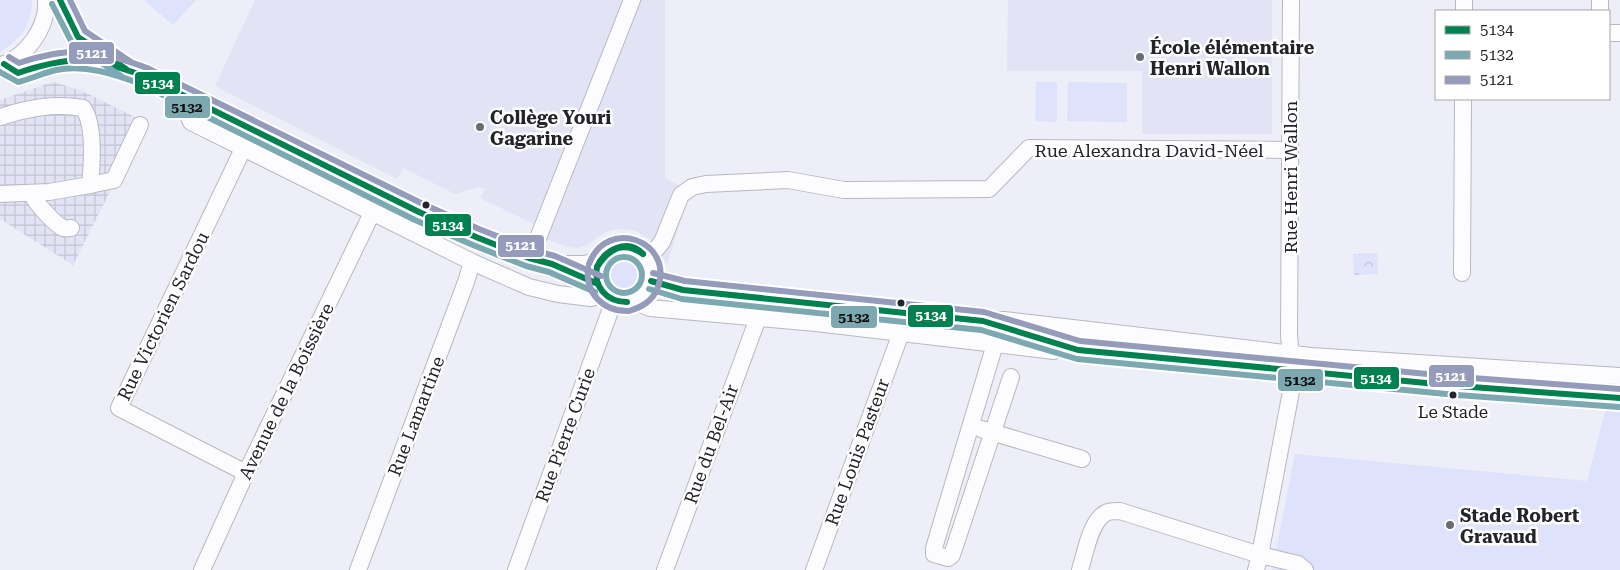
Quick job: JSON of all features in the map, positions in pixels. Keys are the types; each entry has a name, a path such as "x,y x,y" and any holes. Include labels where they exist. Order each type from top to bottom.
{"street":[{"path":"2,65 21,54 34,41 43,24 47,5 46,0"},
{"path":"60,0 78,37 123,68"},
{"path":"529,258 632,0"},
{"name":"Rue Henri Wallon","path":"1258,563 1293,381 1289,335 1291,0"},
{"path":"2,65 18,73 67,60 123,68 144,76 419,212 529,258 552,264 624,302 633,301 641,296 648,290 651,282 652,274 648,259 635,248 628,246 612,249 600,260 585,264 552,264"},
{"path":"180,95 191,122 472,262 529,287 558,294 591,298 606,293"},
{"path":"1462,273 1463,100"},
{"path":"0,117 24,110 63,105 83,108 88,115 93,161 90,185"},
{"path":"0,194 49,192 114,180 140,125"},
{"name":"Rue Alexandra David-Néel","path":"648,259 662,242 680,195 692,187 706,184 788,180 844,190 989,189 1029,148 1290,150"},
{"name":"Rue Victorien Sardou","path":"243,149 119,408 246,473"},
{"path":"32,193 32,198 38,206 64,228 71,228"},
{"name":"Avenue de la Boissière","path":"202,570 246,473 372,213"},
{"path":"600,260 596,276 606,293"},
{"name":"Rue Lamartine","path":"358,570 472,262"},
{"path":"651,282 683,290 983,321 1004,320 1024,322 1291,353 1620,376"},
{"name":"Rue Pierre Curie","path":"516,570 606,293"},
{"path":"633,301 650,308 901,333 1064,352 1078,350"},
{"name":"Rue du Bel-Air","path":"665,570 758,318"},
{"path":"983,321 1078,350 1458,386 1620,398"},
{"name":"Rue Louis Pasteur","path":"814,570 901,333"},
{"path":"995,344 934,548 934,554 939,557 948,558 952,555 1011,376"},
{"path":"970,426 1082,459"},
{"path":"1080,570 1095,522 1109,511 1120,511 1258,563 1298,564 1305,570"}],"shaded area":[{"name":"Collège Youri Gagarine","path":"255,0 665,0 665,178 690,192 667,264 651,240 636,231 612,230 604,233 586,246 577,248 543,238 546,230 480,198 485,189 479,187 455,194 403,168 397,179 215,86"},
{"name":"École élémentaire Henri Wallon","path":"1008,0 1272,0 1272,134 1142,134 1142,71 1007,71"},
{"path":"53,82 80,90 145,122 73,265 0,219 0,100"}],"green space":[{"path":"0,0 32,0 30,17 24,30 0,52"},
{"path":"144,0 196,0 173,25"},
{"path":"1036,82 1056,82 1057,84 1057,119 1055,122 1037,121 1035,118"},
{"path":"1068,82 1127,83 1127,122 1067,121"},
{"path":"1377,253 1378,274 1354,275 1353,254"},
{"path":"623,255 636,261 642,274 636,287 623,293 610,287 604,274 610,261"},
{"name":"Stade Robert Gravaud","path":"1607,404 1620,406 1620,570 1272,570 1295,454 1587,481"}],"transit line":[{"name":"5134","path":"60,0 78,37 126,69"},
{"name":"5121","path":"70,0 85,31 131,62"},
{"name":"5132","path":"52,4 72,43 121,76"},
{"name":"5121","path":"9,57 19,63 54,54 83,52 113,57 147,68 423,204 479,229 532,250 555,256 601,276"},
{"name":"5134","path":"4,64 18,73 53,63 67,61 95,62 144,76 419,212 476,237 529,258 552,264 598,284"},
{"name":"5132","path":"0,72 18,82 56,70 78,68 99,71 141,84 415,220 473,245 526,266 549,272 595,292"},
{"name":"5121","path":"589,264 598,249 610,241 623,238 636,240 648,247 656,257 660,271 658,287 646,303 629,311"},
{"name":"5134","path":"597,267 605,255 624,246 637,249 643,254"},
{"name":"5134","path":"597,267 606,255 617,248 629,248 643,254"},
{"name":"5132","path":"624,257 631,258 637,262 641,268 642,275 641,282 637,288 631,292 624,293 617,292 611,288 607,282 606,275 607,268 611,262 617,258 624,257"},
{"name":"5134","path":"597,267 597,281 603,292 613,299 627,302"},
{"name":"5121","path":"588,268 589,285 597,299 610,308 627,311"},
{"name":"5121","path":"653,273 685,281 984,312 1080,341 1459,377 1620,389"},
{"name":"5134","path":"651,281 683,290 983,321 1078,350 1458,386 1620,398"},
{"name":"5132","path":"649,289 682,299 981,330 1077,359 1457,395 1619,407"}],"place":[{"name":"École élémentaire Henri Wallon","path":"1140,57"},
{"name":"Collège Youri Gagarine","path":"480,127"},
{"name":"Le Stade","path":"1453,395"},
{"name":"Stade Robert Gravaud","path":"1450,525"}]}
